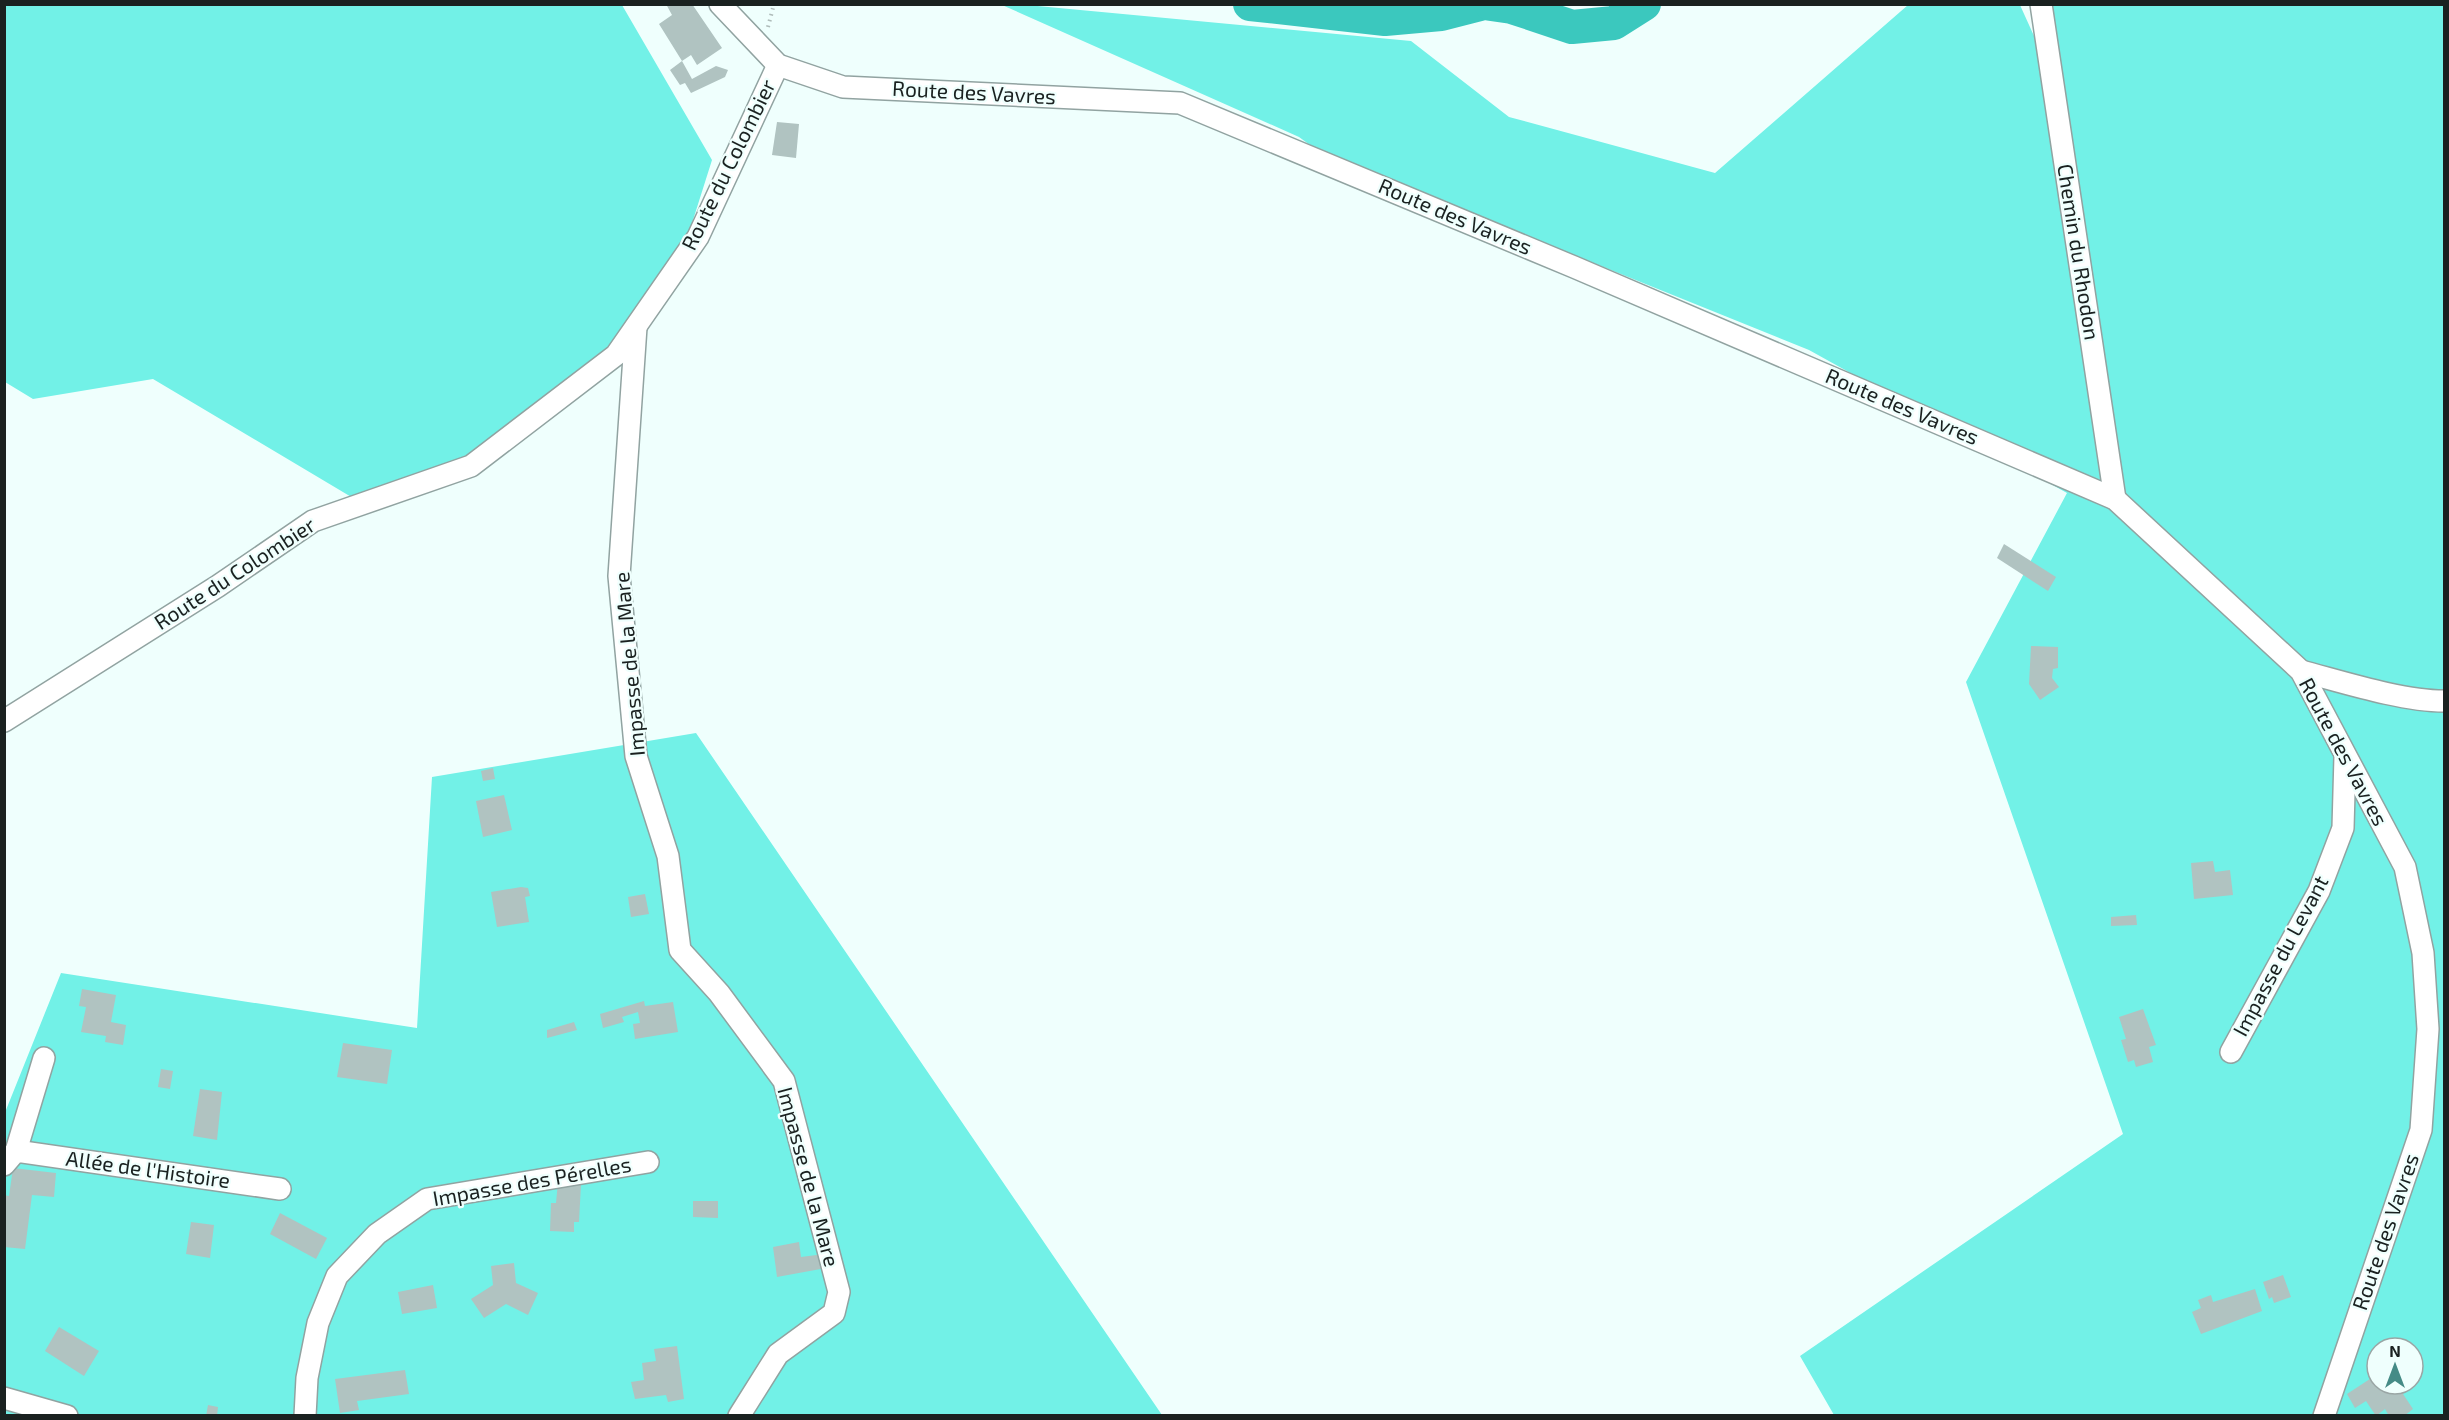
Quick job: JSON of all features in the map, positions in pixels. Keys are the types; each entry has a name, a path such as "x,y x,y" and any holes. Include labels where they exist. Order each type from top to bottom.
{"street":[{"name":"Route des Vavres","path":"720,4 778,65 843,87 1180,103 1563,262 2115,499 2301,671 2405,867 2423,953 2428,1029 2421,1130 2324,1416"},
{"name":"Chemin du Rhodon","path":"2041,4 2115,499"},
{"name":"Route du Colombier","path":"4,721 218,586 313,521 471,466 616,355 698,237 778,65"},
{"name":"Impasse de la Mare","path":"636,327 619,576 636,756 668,856 680,950 719,993 784,1081 839,1292 834,1313 778,1353 739,1416"},
{"path":"2301,671 2431,701 2445,701"},
{"name":"Impasse du Levant","path":"2231,1052 2324,880 2343,828 2345,754"},
{"name":"Allée de l'Histoire","path":"44,1058 10,1158 280,1189"},
{"name":"Impasse des Pérelles","path":"305,1416 308,1378 318,1323 338,1276 377,1234 427,1199 648,1162"},
{"path":"4,1398 67,1416"}],"shaded area":[{"path":"4,5 622,5 712,160 681,258 550,417 418,478 353,498 153,379 33,399 5,382"},
{"path":"1002,5 1027,5 1411,41 1509,117 1715,173 1908,5 2020,5 2057,87 2053,5 2444,5 2444,1415 1834,1415 1800,1356 2123,1134 1966,682 2067,493 1809,350 1321,153 1299,137"},
{"path":"696,733 1162,1415 5,1415 4,1115 61,973 417,1028 432,777"}],"building":[{"path":"666,4 692,4 722,48 697,65 691,55 682,61 659,24 672,15"},
{"path":"682,61 692,79 716,66 728,70 725,77 691,93 685,83 680,85 670,70"},
{"path":"777,122 799,124 796,158 772,155"},
{"path":"2004,544 2056,577 2048,591 1997,558"},
{"path":"2031,646 2058,647 2058,668 2053,669 2052,678 2059,687 2040,700 2029,684"},
{"path":"493,768 495,779 483,781 481,771"},
{"path":"504,795 512,830 483,837 476,801"},
{"path":"2213,861 2215,872 2230,870 2233,895 2194,899 2191,863"},
{"path":"528,888 530,896 525,897 529,922 497,927 491,892"},
{"path":"645,894 649,914 631,917 628,897"},
{"path":"2136,915 2137,925 2111,926 2111,917"},
{"path":"82,989 116,995 111,1022 126,1025 123,1045 105,1042 106,1036 81,1032 86,1007 79,1006"},
{"path":"644,1001 645,1006 673,1002 678,1032 635,1039 633,1024 640,1023 638,1012 622,1017 624,1022 603,1028 600,1014"},
{"path":"2143,1009 2156,1045 2149,1047 2153,1062 2136,1067 2134,1060 2128,1062 2121,1040 2126,1039 2119,1017"},
{"path":"574,1022 577,1030 547,1038 547,1030"},
{"path":"343,1043 392,1050 387,1084 337,1077"},
{"path":"161,1069 173,1071 170,1089 158,1087"},
{"path":"200,1089 222,1092 217,1140 193,1136"},
{"path":"13,1168 56,1173 54,1197 32,1195 25,1249 4,1247 4,1195 9,1196"},
{"path":"558,1182 581,1184 579,1222 574,1222 574,1232 550,1231 551,1203 556,1203"},
{"path":"693,1201 718,1201 718,1218 693,1217"},
{"path":"280,1213 327,1238 316,1259 270,1234"},
{"path":"191,1222 214,1225 210,1258 186,1254"},
{"path":"799,1242 801,1257 824,1254 826,1268 777,1277 773,1247"},
{"path":"514,1263 516,1283 538,1293 528,1315 506,1304 484,1318 471,1299 493,1285 491,1266"},
{"path":"2283,1275 2291,1297 2274,1303 2272,1297 2269,1299 2263,1282"},
{"path":"433,1285 437,1308 402,1314 398,1292"},
{"path":"2255,1289 2262,1311 2201,1334 2192,1312 2201,1308 2198,1300 2211,1295 2213,1302"},
{"path":"59,1327 99,1351 84,1376 45,1351"},
{"path":"677,1346 684,1399 668,1402 666,1395 635,1399 631,1382 644,1380 642,1363 656,1361 654,1349"},
{"path":"405,1370 409,1394 357,1401 359,1410 340,1413 335,1379"},
{"path":"2365,1382 2365,1396 2404,1396 2413,1409 2404,1416 2389,1416 2385,1409 2376,1416 2366,1401 2355,1408 2347,1394"},
{"path":"208,1405 218,1407 217,1416 206,1416"}],"waterway":[{"path":"1250,4 1385,19 1441,14 1480,4"},
{"path":"1491,4 1512,7 1572,27 1614,23 1644,4"}]}
